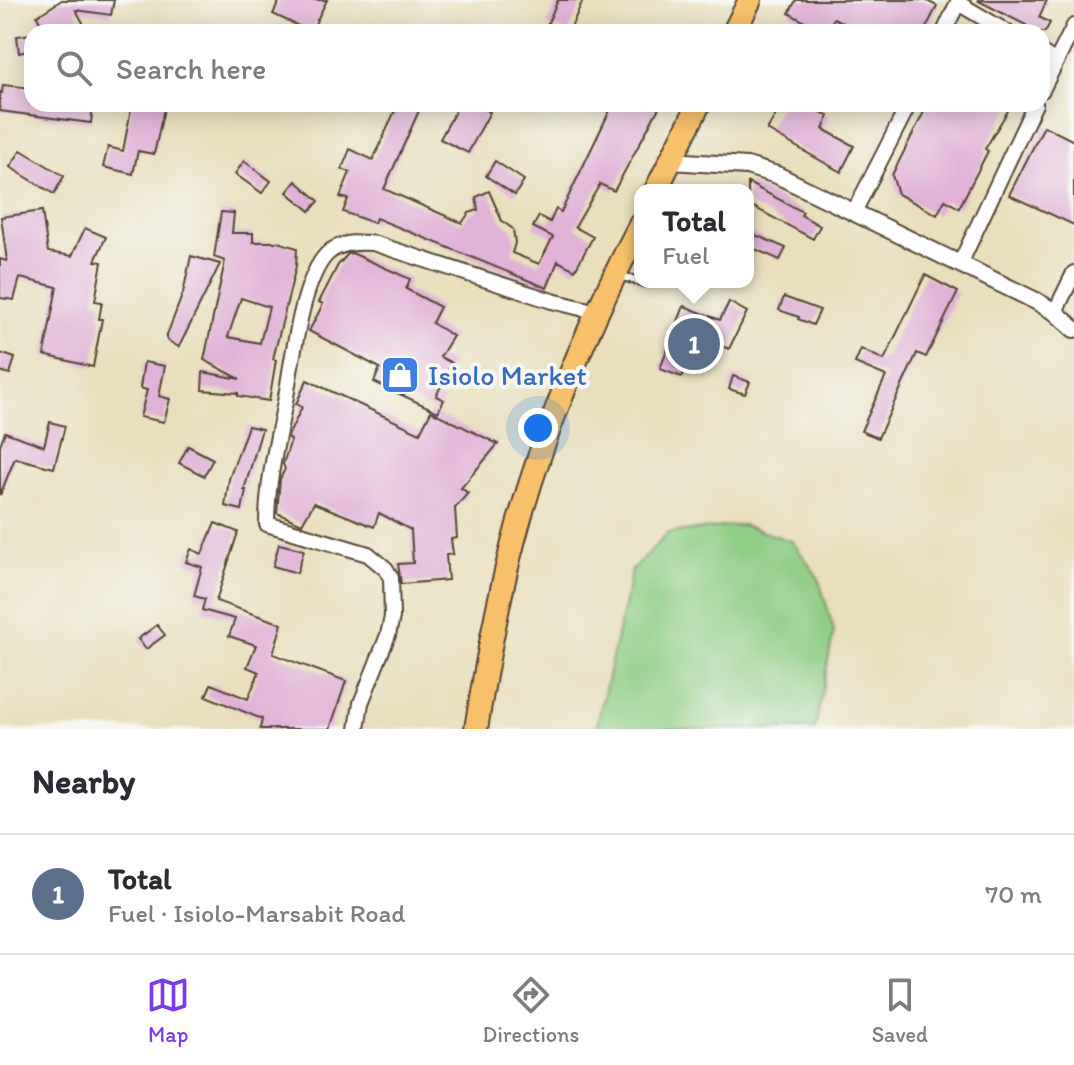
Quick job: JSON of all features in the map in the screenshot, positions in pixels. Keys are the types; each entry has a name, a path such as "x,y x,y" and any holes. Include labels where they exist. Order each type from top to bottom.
{"highway":[{"path":"738,24 750,0"},
{"path":"660,184 695,112"},
{"path":"476,729 498,604 514,540 551,428 597,312 634,237"}],"street":[{"path":"948,24 958,1 994,24"},
{"path":"1050,74 1074,26"},
{"path":"1050,58 1056,62"},
{"path":"854,212 905,112"},
{"path":"960,264 1031,112"},
{"path":"671,161 758,169 777,175 1055,312 1074,329"},
{"path":"357,729 361,703 388,635 392,617 391,578 386,569 368,554 267,524 272,463 299,325 322,259 336,247 373,243 538,297 597,312"},
{"path":"1055,312 1074,273"}],"lane":[{"path":"615,274 634,280"}],"green space":[{"path":"742,525 792,541 818,577 834,630 815,729 596,729 632,570 668,533"}],"building":[{"path":"62,0 114,0 111,15 76,10 84,24 42,24 37,16"},
{"path":"280,0 327,0 315,24 294,24 273,14"},
{"path":"558,0 583,0 572,24 547,24"},
{"path":"796,0 925,0 937,6 928,24 845,24 834,18 831,24 809,24 789,13"},
{"path":"977,0 1047,0 1039,17 1049,24 1024,24"},
{"path":"24,35 24,52 19,53 17,36"},
{"path":"3,85 24,87 24,112 92,112 91,123 0,111"},
{"path":"130,112 163,112 154,154 138,151 133,174 103,167 108,147 123,151"},
{"path":"394,112 418,112 384,189 462,223 469,213 478,210 476,197 489,191 502,221 513,229 515,243 512,253 539,264 553,237 533,227 539,216 550,222 556,209 561,212 609,112 657,112 614,191 600,184 575,227 593,237 575,270 558,261 547,288 376,218 374,223 343,212 348,199 340,197 350,172 342,169 350,149 373,160"},
{"path":"455,112 490,112 468,153 440,139"},
{"path":"777,112 821,112 829,116 823,129 854,146 841,172 767,130"},
{"path":"924,112 1007,112 985,149 988,151 959,208 945,200 937,215 898,194 892,175"},
{"path":"1044,126 1074,141 1074,225 1009,195"},
{"path":"21,150 64,176 54,194 10,167"},
{"path":"244,161 271,181 262,193 235,174"},
{"path":"495,161 524,180 515,195 486,176"},
{"path":"296,181 319,201 310,211 287,192"},
{"path":"754,186 803,212 801,215 820,226 813,239 754,207"},
{"path":"42,211 48,252 72,256 85,228 106,237 95,261 102,262 95,301 102,302 99,319 102,319 93,367 44,355 57,287 20,278 14,300 0,298 0,259 7,261 1,217"},
{"path":"221,212 234,213 232,233 253,233 253,242 278,242 297,248 296,266 273,359 276,360 269,401 238,396 238,393 202,390 203,372 240,379 204,360 225,261 214,257","holes":["241,298 269,307 260,343 228,337"]},
{"path":"754,235 786,248 780,260 754,249"},
{"path":"352,253 410,279 406,289 440,307 432,323 453,336 440,357 452,363 436,396 444,400 438,412 374,382 380,368 309,331 323,304 319,302 338,265"},
{"path":"191,256 220,264 179,347 167,340 167,335 183,293"},
{"path":"925,275 958,292 926,357 917,353 878,438 861,431 886,376 855,363 861,349 884,360"},
{"path":"784,297 820,310 813,325 779,310"},
{"path":"729,302 747,312 729,349 697,336 682,377 660,369 684,306 720,320"},
{"path":"0,353 15,358 10,374 0,371"},
{"path":"144,362 165,366 159,396 170,399 164,422 140,417 147,390 140,388"},
{"path":"733,376 750,382 745,394 729,389"},
{"path":"307,380 420,433 431,411 498,444 461,488 468,493 455,508 457,538 451,539 453,554 446,555 448,580 401,584 398,564 413,563 411,530 379,513 374,527 314,503 302,524 277,513 280,479 291,440 288,438 302,407 296,404"},
{"path":"50,422 65,426 54,468 15,458 0,495 0,445 5,432 44,446"},
{"path":"248,426 262,429 244,490 242,510 225,506 229,479"},
{"path":"188,446 213,459 204,476 179,463"},
{"path":"215,523 238,532 216,601 282,624 273,654 346,681 330,729 260,729 262,719 206,696 211,684 248,699 259,672 247,667 256,645 229,636 235,619 202,610 205,599 194,596 202,567 186,562 191,549 202,554"},
{"path":"279,544 304,550 297,573 273,566"},
{"path":"157,625 165,635 146,649 138,639"}],"place":[{"name":"Total","path":"694,344"},
{"name":"Isiolo Market","path":"400,375"}]}
